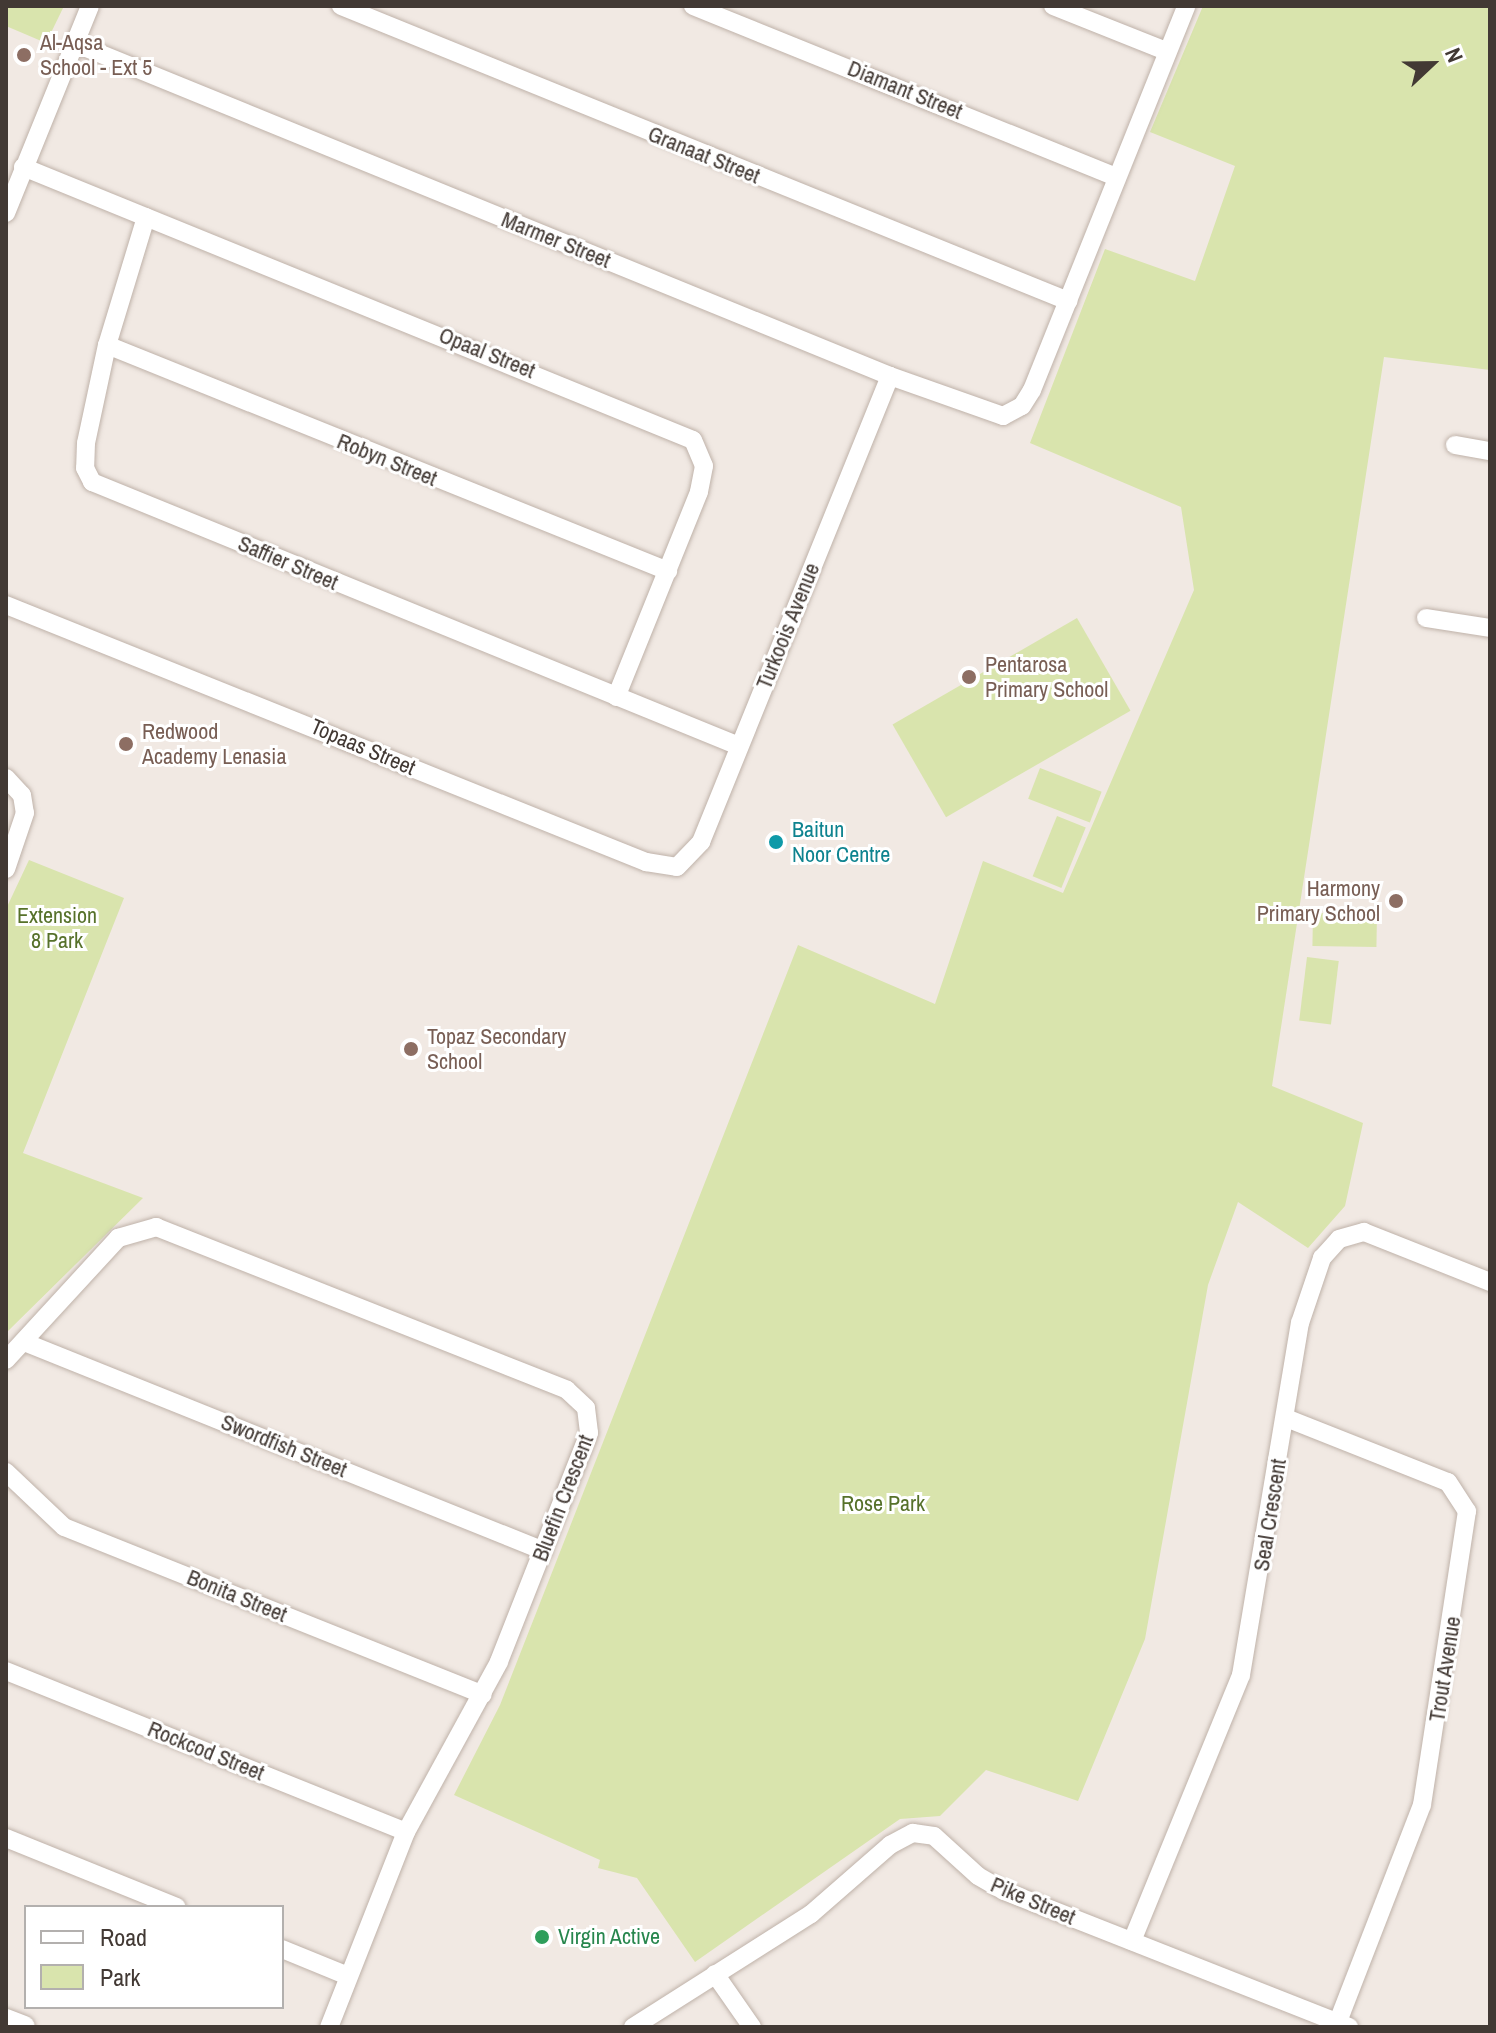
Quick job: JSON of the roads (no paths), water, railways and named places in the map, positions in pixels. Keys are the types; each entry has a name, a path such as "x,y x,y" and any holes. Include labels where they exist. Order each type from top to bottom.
{"street":[{"path":"6,213 90,6"},
{"name":"Granaat Street","path":"341,6 1068,301"},
{"name":"Diamant Street","path":"693,6 1116,177"},
{"path":"1053,6 1166,51"},
{"path":"1068,301 1186,6"},
{"name":"Marmer Street","path":"74,43 995,416 1017,410 1032,390 1068,301"},
{"name":"Opaal Street","path":"23,167 689,437 702,457 702,477 668,571 616,697"},
{"name":"Saffier Street","path":"146,217 107,345 84,455 88,477 97,487 739,746"},
{"name":"Robyn Street","path":"107,345 668,571"},
{"name":"Turkoois Avenue","path":"677,867 696,853 890,376"},
{"path":"1455,445 1490,451"},
{"name":"Topaas Street","path":"6,605 646,862 677,867"},
{"path":"1426,618 1490,628"},
{"path":"6,778 22,795 25,813 6,869"},
{"name":"Bluefin Crescent","path":"6,1360 127,1232 156,1227 575,1394 590,1417 589,1433 544,1551 483,1695 406,1832 329,2027"},
{"name":"Seal Crescent","path":"1132,1941 1241,1675 1304,1306 1322,1258 1339,1239 1364,1232 1490,1282"},
{"name":"Swordfish Street","path":"24,1342 544,1551"},
{"name":"Trout Avenue","path":"1286,1418 1448,1482 1467,1511 1422,1805 1344,2024"},
{"name":"Bonita Street","path":"6,1472 64,1527 483,1695"},
{"name":"Rockcod Street","path":"6,1671 406,1832"},
{"name":"Pike Street","path":"633,2027 811,1914 890,1845 913,1833 934,1836 978,1876 1004,1891 1344,2024"},
{"path":"6,1838 172,1905"},
{"path":"284,1950 348,1976"},
{"path":"715,1974 752,2027"},
{"path":"6,2020 24,2027"}],"place":[{"name":"Al-Aqsa School - Ext 5","path":"24,55"},
{"name":"Pentarosa Primary School","path":"969,677"},
{"name":"Redwood Academy Lenasia","path":"126,744"},
{"name":"Baitun Noor Centre","path":"776,842"},
{"name":"Harmony Primary School","path":"1396,901"},
{"name":"Topaz Secondary School","path":"411,1049"},
{"name":"Virgin Active","path":"542,1937"}],"park label":[{"name":"Extension 8 Park","path":"57,928"},
{"name":"Rose Park","path":"883,1504"}]}
